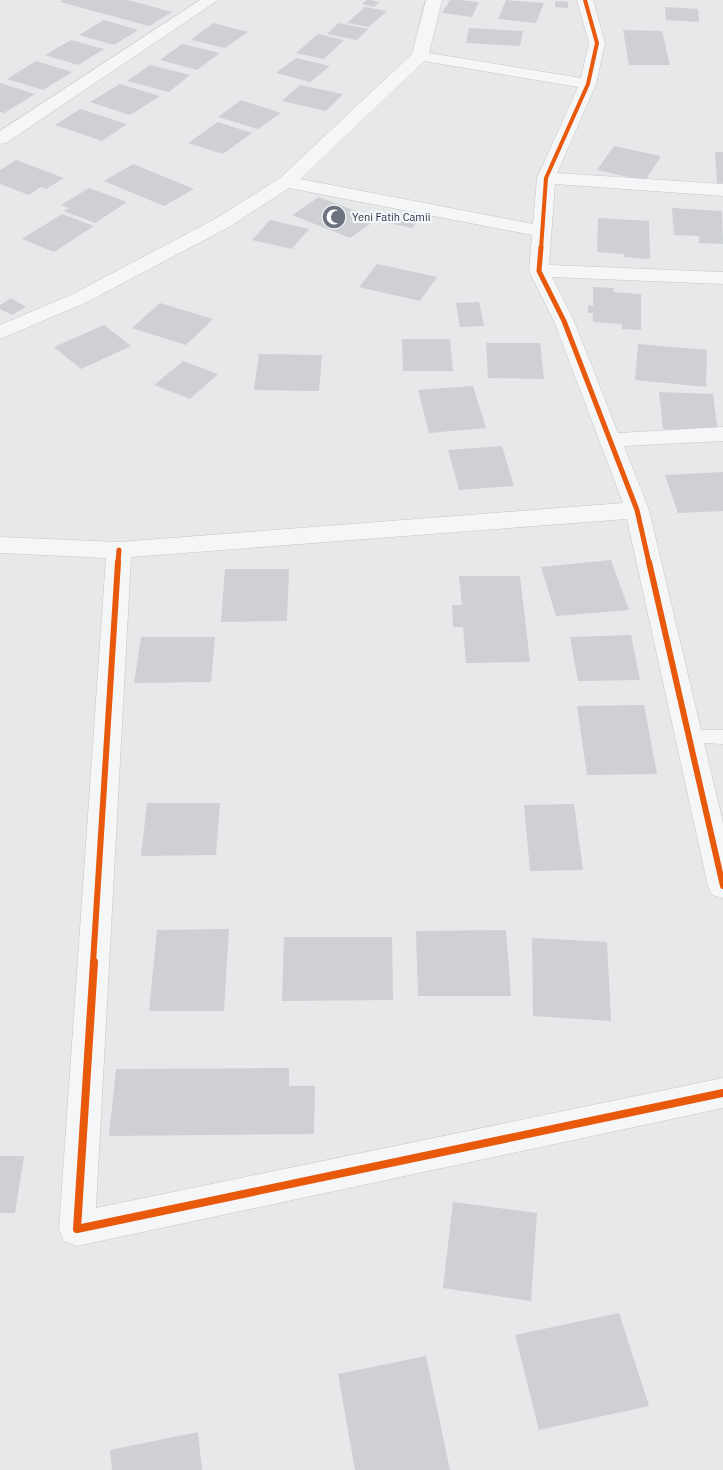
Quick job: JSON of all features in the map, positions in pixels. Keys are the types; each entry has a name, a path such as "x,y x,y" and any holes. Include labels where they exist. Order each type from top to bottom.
{"street":[{"path":"0,139 210,0"},
{"path":"0,333 78,299 222,223 286,182 420,56 434,0"},
{"path":"585,0 597,43 588,84 546,178 540,231 539,272 564,321 637,510 723,886"},
{"path":"420,56 588,84"},
{"path":"546,178 723,190"},
{"path":"286,182 540,231"},
{"path":"539,272 723,278"},
{"path":"610,440 723,434"},
{"path":"0,545 119,550 637,510"},
{"path":"119,550 78,1229 723,1093"}],"lane":[{"path":"690,737 723,737"}],"building":[{"path":"63,0 128,0 172,12 149,26 60,2"},
{"path":"367,0 379,2 374,7 362,4"},
{"path":"450,0 479,2 472,17 442,13"},
{"path":"506,0 544,3 536,23 498,19"},
{"path":"555,1 568,2 568,8 555,7"},
{"path":"365,7 387,11 369,27 347,23"},
{"path":"665,7 698,9 699,22 666,20"},
{"path":"104,20 138,30 114,45 79,35"},
{"path":"213,23 248,32 225,48 191,40"},
{"path":"338,23 368,29 357,40 327,34"},
{"path":"469,28 523,31 520,46 466,43"},
{"path":"623,30 662,31 670,65 629,65"},
{"path":"318,34 344,40 324,59 296,53"},
{"path":"71,40 104,49 78,65 45,55"},
{"path":"182,44 220,53 197,70 160,60"},
{"path":"296,58 330,66 310,82 276,73"},
{"path":"36,61 72,72 43,90 7,79"},
{"path":"150,65 190,75 169,92 127,81"},
{"path":"0,83 35,94 4,113 0,112"},
{"path":"120,84 160,96 130,115 90,102"},
{"path":"300,85 343,94 326,111 282,101"},
{"path":"241,100 281,113 258,129 218,117"},
{"path":"80,109 127,124 102,141 55,125"},
{"path":"218,122 252,133 223,154 188,143"},
{"path":"614,146 661,156 645,181 597,170"},
{"path":"715,152 723,152 723,183 717,183"},
{"path":"16,160 64,178 46,189 41,187 29,195 0,184 0,170"},
{"path":"133,164 194,189 164,206 104,181"},
{"path":"89,188 127,202 95,223 64,211 69,208 61,205"},
{"name":"Yeni Fatih Camii","path":"319,197 377,219 350,238 292,215"},
{"path":"672,208 722,211 723,244 699,243 699,236 674,235"},
{"path":"385,212 418,219 412,228 378,221"},
{"path":"62,214 94,226 54,252 22,239"},
{"path":"598,218 649,221 650,259 624,257 624,254 597,252"},
{"path":"270,220 309,229 292,249 252,240"},
{"path":"377,264 437,277 420,301 359,287"},
{"path":"593,287 614,288 613,292 641,294 641,330 622,329 622,324 593,322 593,313 588,313 588,305 593,306"},
{"path":"11,298 26,307 12,315 0,309 0,305"},
{"path":"479,302 484,326 460,327 456,303"},
{"path":"160,303 213,319 186,345 132,328"},
{"path":"104,325 131,346 81,369 54,347"},
{"path":"402,339 450,339 453,371 403,371"},
{"path":"486,343 540,343 544,379 488,378"},
{"path":"638,344 707,350 706,387 635,380"},
{"path":"259,354 322,355 319,391 254,390"},
{"path":"183,361 218,374 190,399 154,385"},
{"path":"473,386 486,428 429,433 418,390"},
{"path":"659,392 713,394 718,432 663,429"},
{"path":"502,446 514,486 459,490 448,450"},
{"path":"723,472 723,511 678,513 665,475"},
{"path":"611,560 629,610 556,616 541,567"},
{"path":"225,569 289,569 287,621 221,622"},
{"path":"459,576 520,576 530,662 466,663 463,627 453,627 452,605 462,605"},
{"path":"631,635 640,680 578,681 570,637"},
{"path":"141,637 215,637 211,682 134,683"},
{"path":"644,705 657,774 587,775 577,706"},
{"path":"147,803 220,803 216,855 141,856"},
{"path":"574,804 583,870 530,871 524,805"},
{"path":"229,929 224,1011 149,1011 157,930"},
{"path":"506,930 511,996 418,996 416,931"},
{"path":"284,937 392,937 393,1000 282,1001"},
{"path":"532,938 607,942 611,1021 533,1016"},
{"path":"289,1068 289,1086 315,1086 314,1134 109,1136 116,1069"},
{"path":"0,1156 24,1156 15,1213 0,1213"},
{"path":"453,1202 537,1213 531,1301 443,1288"},
{"path":"619,1313 649,1406 539,1430 515,1335"},
{"path":"426,1356 450,1470 355,1470 338,1374"},
{"path":"198,1432 202,1470 112,1470 110,1450"}],"cycle path":[{"path":"585,0 597,43 588,84 546,178 539,271 564,321 637,510 723,886"},
{"path":"119,550 77,1229 723,1093"}],"place":[{"name":"Yeni Fatih Camii","path":"334,217"}]}
